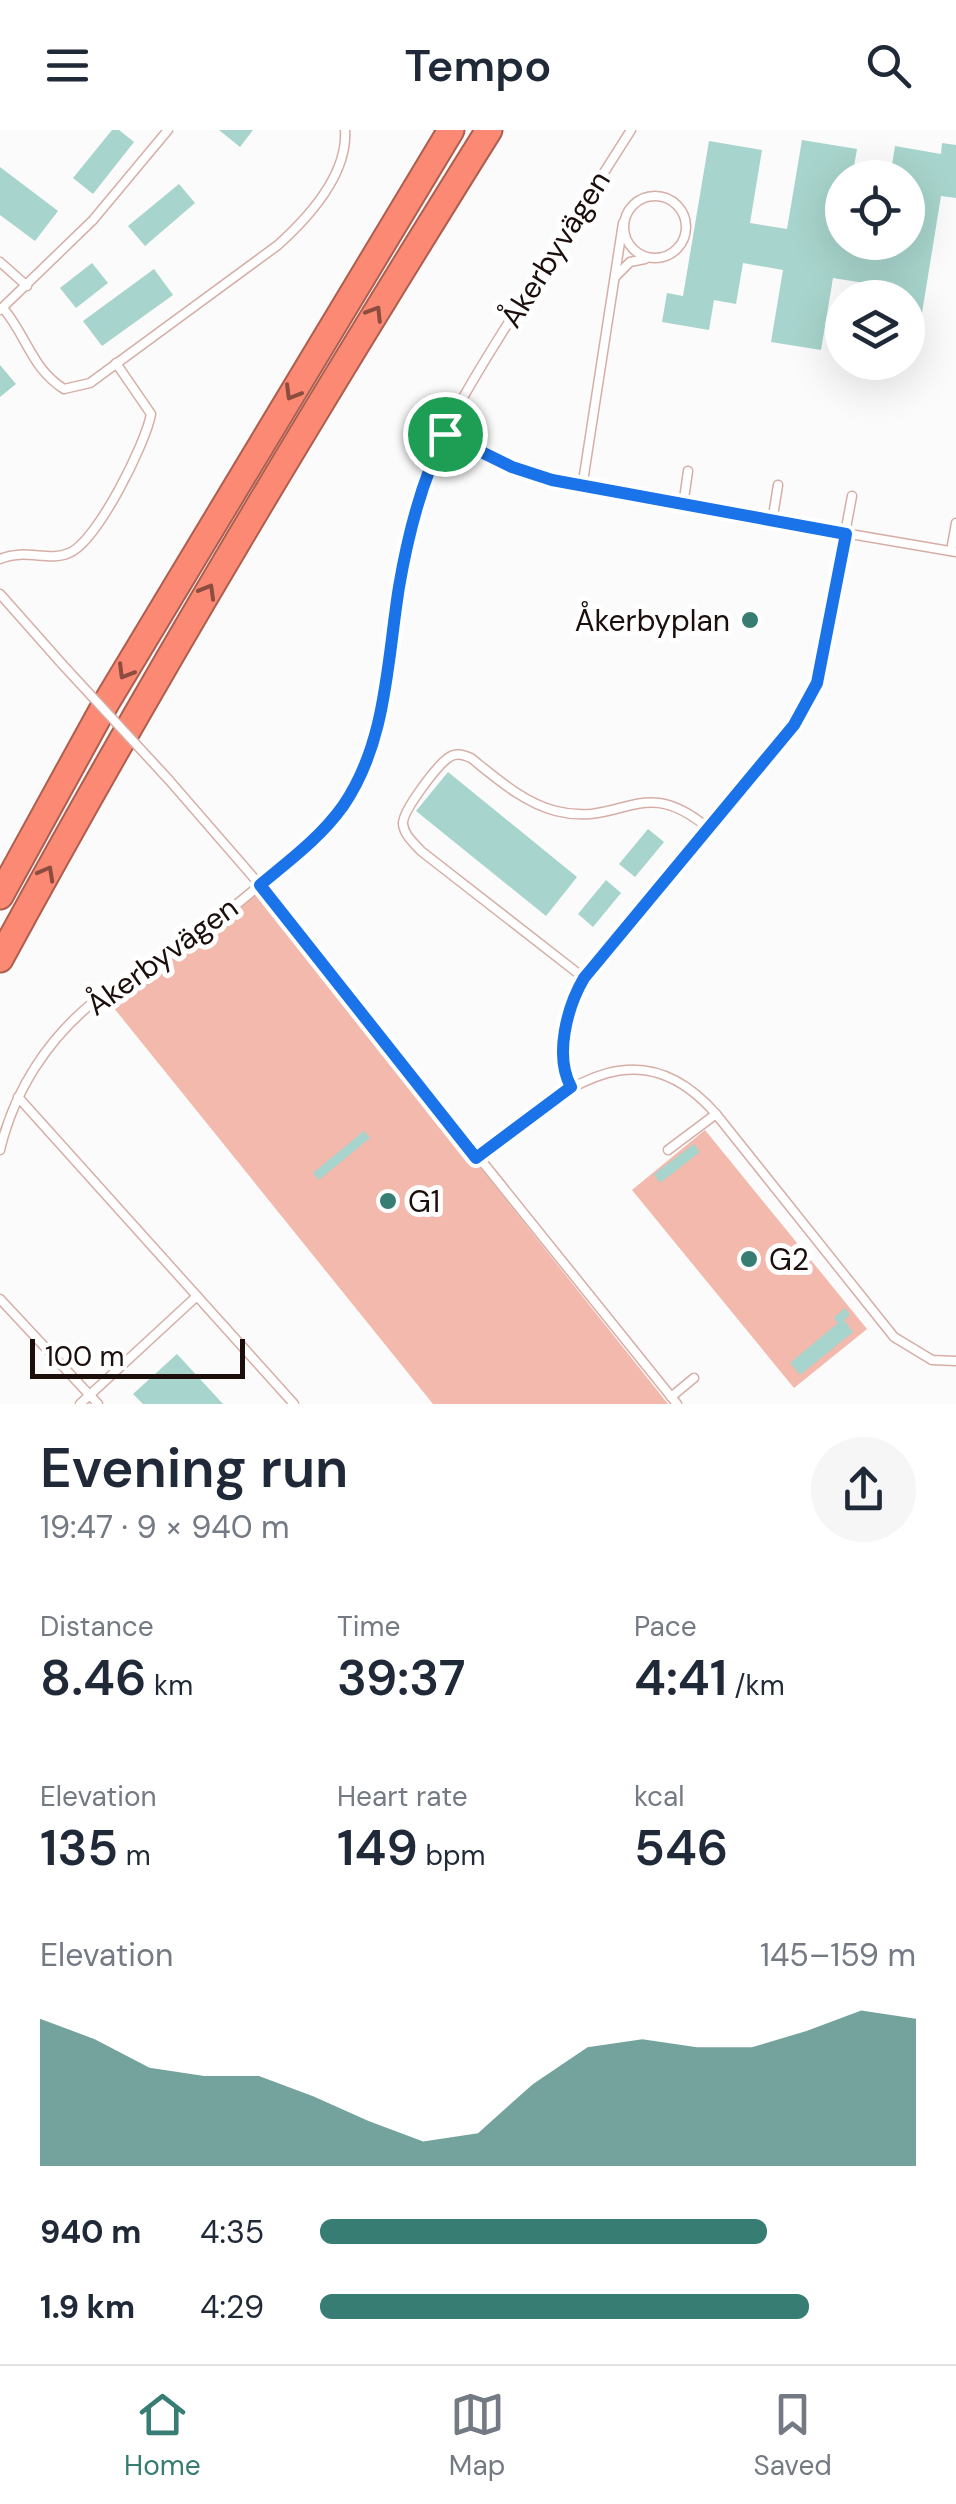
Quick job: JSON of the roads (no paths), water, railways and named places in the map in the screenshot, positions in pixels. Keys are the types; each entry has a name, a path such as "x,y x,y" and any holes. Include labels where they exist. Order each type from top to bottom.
{"highway":[{"path":"0,896 116,686 451,130"},
{"path":"0,959 75,820 314,412 488,130"}],"lane":[{"path":"168,130 93,220 1,309 35,364 64,389 90,383 278,246 303,222 343,156 345,130"},
{"name":"Åkerbyvägen","path":"0,1150 18,1097 55,1040 96,999 168,956 317,839 344,805 365,768 385,690 399,586 416,504 445,434 500,336 631,130"},
{"path":"582,488 623,224 636,201 650,196 671,200 682,210 686,224 680,245 664,257 630,262 615,276"},
{"path":"623,224 627,242 636,253 650,258"},
{"path":"0,262 27,286"},
{"path":"0,559 18,552 68,554 94,528 141,447 151,414 116,363"},
{"path":"445,434 512,467 582,488 772,522 954,552 956,522"},
{"path":"683,506 688,471"},
{"path":"772,522 778,485"},
{"path":"571,1087 563,1055 574,996 584,978 794,725 817,683 852,496"},
{"path":"0,594 260,885 674,1400 694,1378"},
{"path":"584,978 421,851 408,836 403,818 408,808 447,758 462,754 471,758 526,799 558,811 609,812 626,804 660,800 686,809 708,828"},
{"path":"476,1158 571,1087 617,1070 657,1072 694,1091 716,1114 894,1337 932,1360 956,1362"},
{"path":"18,1097 294,1404"},
{"path":"668,1150 716,1114"},
{"path":"80,1404 197,1296"},
{"path":"0,1299 98,1404"}],"place":[{"name":"Åkerbyplan","path":"750,620"},
{"name":"G1","path":"388,1201"},
{"name":"G2","path":"749,1259"}]}
